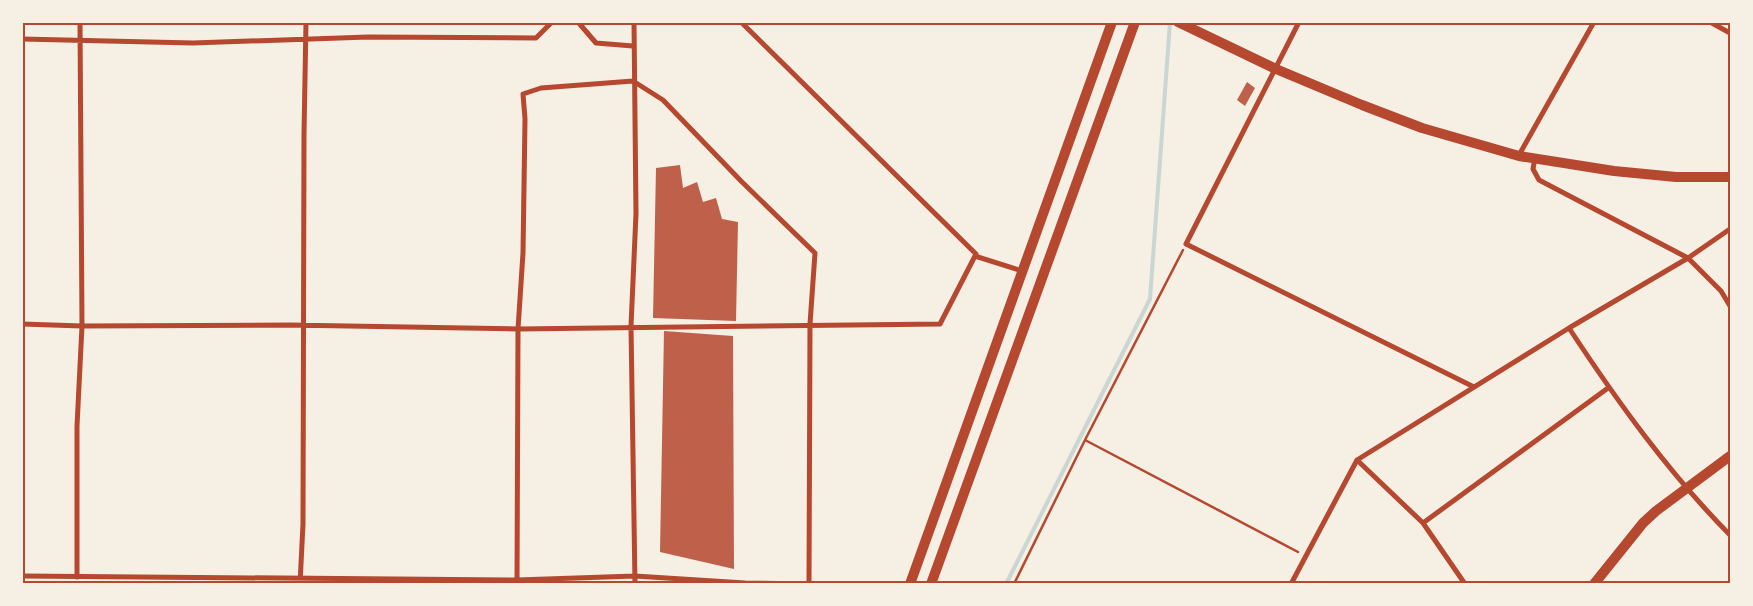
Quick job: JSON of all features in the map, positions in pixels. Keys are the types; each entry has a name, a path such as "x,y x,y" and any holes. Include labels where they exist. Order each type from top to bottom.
{"main road":[{"path":"910,584 1024,272 1112,22"},
{"path":"931,584 1135,22"},
{"path":"1178,22 1276,69 1422,128 1518,156 1614,171 1676,177 1730,177"},
{"path":"1594,584 1643,523 1730,456"}],"street":[{"path":"78,584 77,426 82,326 80,22"},
{"path":"300,581 303,524 306,22"},
{"path":"22,39 79,42 193,43 368,37 536,38 552,22"},
{"path":"578,22 596,42 633,46"},
{"path":"634,22 633,81 636,214 631,326 635,584"},
{"path":"22,324 82,326 183,324 518,329 631,326 940,324 976,254 740,22"},
{"path":"1299,22 1186,244 1474,387"},
{"path":"1518,156 1594,22"},
{"path":"1710,22 1730,33"},
{"path":"22,576 300,581 517,582 635,576 745,583 810,583 810,324 815,253 741,181 663,100 633,81 541,88 523,94 525,119 523,253 518,329 517,582"},
{"path":"1536,158 1533,169 1539,180 1688,258 1720,291 1730,306"},
{"path":"1291,584 1357,460 1570,328 1688,258 1730,229"},
{"path":"975,256 1024,272"},
{"path":"1570,328 1608,388 1686,489 1730,535"},
{"path":"1423,523 1608,388"},
{"path":"1357,460 1423,523 1465,584"}],"path":[{"path":"1014,584 1085,440 1186,244"},
{"path":"1085,440 1306,556"}],"building":[{"path":"1247,82 1255,88 1245,106 1237,100"},
{"path":"680,165 683,188 697,182 703,202 716,198 722,219 738,222 736,321 653,318 656,168"},
{"path":"664,331 733,336 734,569 660,552"}],"waterway":[{"path":"1006,584 1150,299 1170,22"}]}
